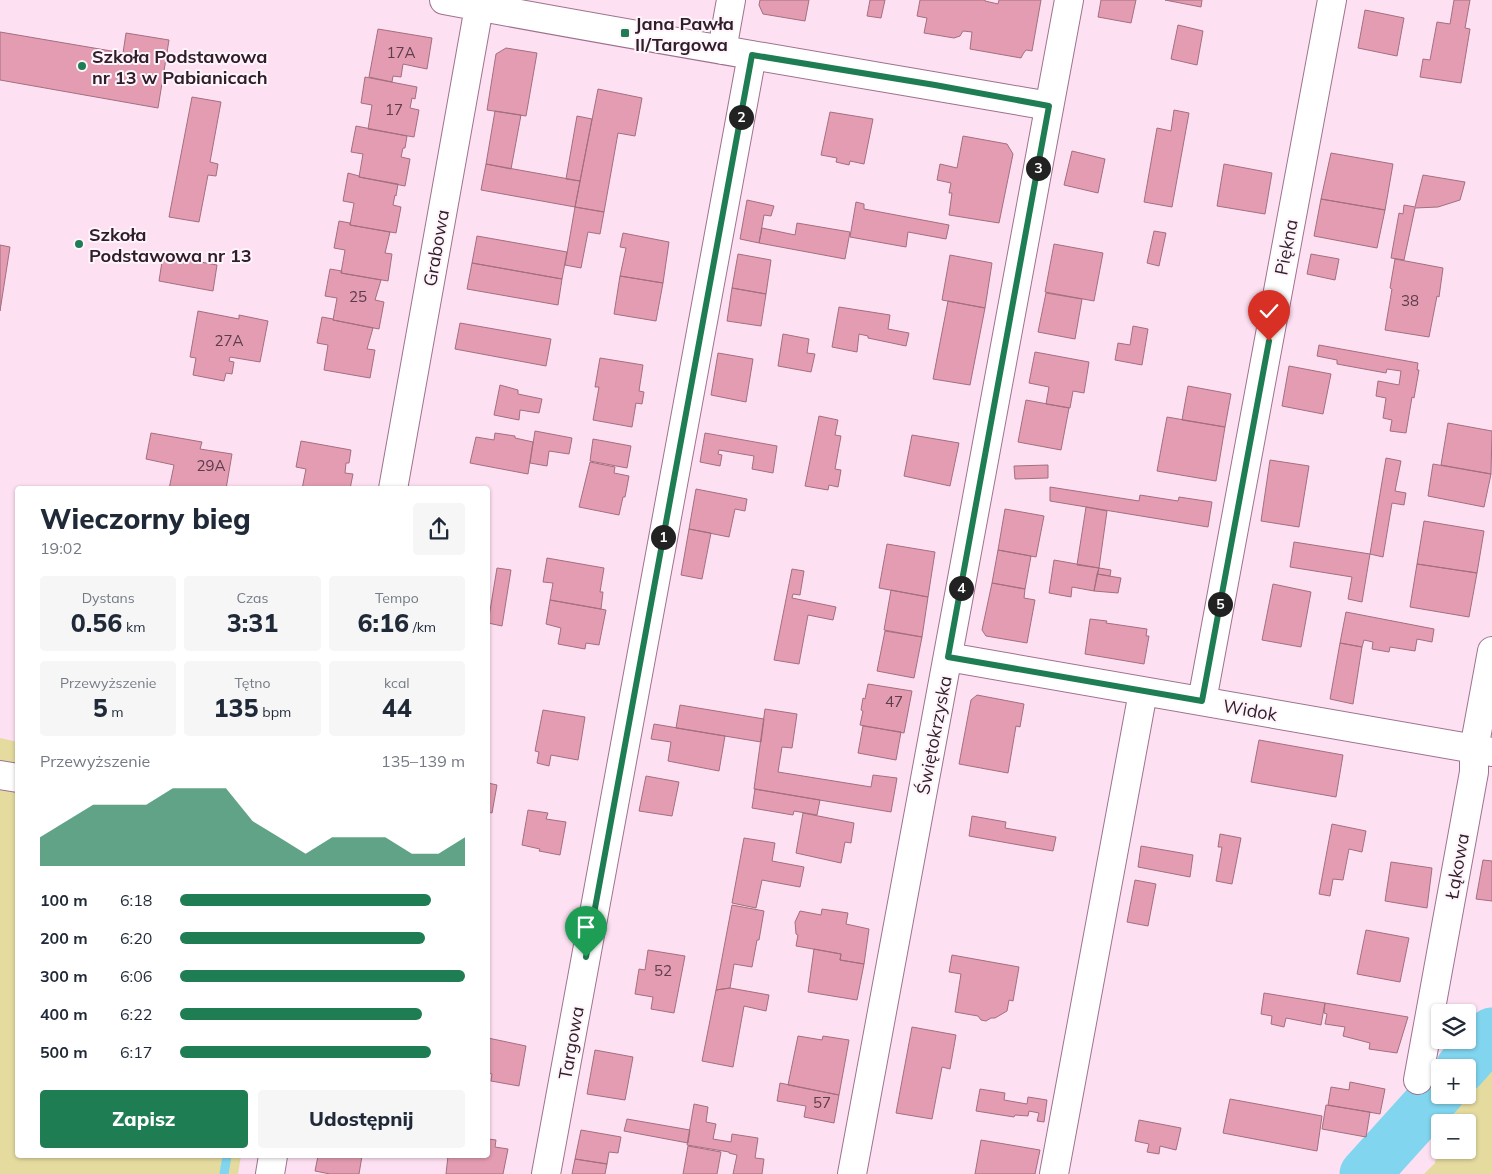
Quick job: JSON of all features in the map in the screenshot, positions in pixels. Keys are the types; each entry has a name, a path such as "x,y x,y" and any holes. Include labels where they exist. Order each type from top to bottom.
{"street":[{"path":"444,0 1049,106"},
{"path":"722,50 731,0"},
{"name":"Świętokrzyska","path":"852,1174 1069,0"},
{"name":"Piękna","path":"1202,701 1332,0"},
{"name":"Grabowa","path":"394,486 479,7"},
{"name":"Targowa","path":"546,1174 752,55"},
{"name":"Łąkowa","path":"1418,1080 1474,772 1483,751 1492,651"},
{"name":"Widok","path":"948,657 1483,751"},
{"path":"1054,1174 1143,692"},
{"path":"0,775 15,778"},
{"path":"270,1174 273,1158"}],"shaded area":[{"path":"0,738 15,741 15,1158 241,1158 238,1174 0,1174"},
{"path":"1492,1063 1492,1174 1424,1174 1435,1163 1435,1159 1476,1159 1476,1114 1446,1114 1455,1104 1476,1104 1476,1081"}],"building":[{"path":"760,0 809,0 805,21 763,14 759,5"},
{"path":"870,0 885,0 881,18 867,16"},
{"path":"920,0 985,0 998,4 999,0 1041,0 1032,51 1026,50 1021,58 970,49 972,32 963,31 960,36 954,38 924,33 927,18 917,16"},
{"path":"1101,0 1136,0 1131,23 1098,17"},
{"path":"1165,0 1202,0 1201,7"},
{"path":"1454,0 1470,0 1465,28 1470,29 1461,83 1420,77 1423,59 1430,60 1437,22 1450,24"},
{"path":"1365,10 1404,18 1397,56 1358,48"},
{"path":"1178,25 1203,31 1197,65 1171,59"},
{"path":"378,29 432,38 427,69 403,64 401,77 393,76 392,82 369,77"},
{"name":"Szkoła Podstawowa nr 13 w Pabianicach","path":"0,32 123,53 126,33 169,40 158,108 0,80"},
{"path":"506,48 537,53 526,116 487,110 496,54"},
{"path":"365,77 417,87 415,99 412,98 410,108 419,110 414,137 368,129 372,105 361,103"},
{"path":"598,89 642,98 635,136 618,133 604,212 575,207"},
{"path":"192,97 221,102 210,162 218,164 216,176 208,175 199,222 169,217"},
{"path":"1174,110 1189,113 1172,207 1144,202 1157,128 1171,131"},
{"path":"495,111 521,115 511,169 486,164"},
{"path":"830,112 873,119 864,164 850,161 849,165 836,162 837,158 821,155"},
{"path":"577,116 592,119 580,181 566,179"},
{"path":"356,126 407,136 401,157 410,159 405,186 359,177 363,154 351,152"},
{"path":"963,136 1007,144 1013,154 999,223 949,215 952,193 949,193 951,183 937,180 940,164 957,168"},
{"path":"1072,151 1105,159 1098,193 1064,185"},
{"path":"1331,153 1393,164 1385,210 1321,199"},
{"path":"486,164 580,181 575,207 481,190"},
{"path":"1224,164 1272,173 1265,214 1217,206"},
{"path":"348,173 359,177 398,184 393,205 401,207 396,233 350,225 354,203 343,201"},
{"path":"1423,175 1465,182 1460,200 1438,207 1415,208 1404,260 1391,258 1399,213 1403,214 1404,205 1415,207"},
{"path":"1321,199 1385,210 1377,248 1314,236"},
{"path":"747,200 774,206 771,216 764,215 759,243 740,239"},
{"path":"856,202 864,204 864,209 949,225 946,239 908,232 906,247 850,237"},
{"path":"575,207 604,212 600,234 588,232 581,268 565,265"},
{"path":"339,221 350,223 350,225 390,232 385,253 392,254 388,281 341,273 345,250 334,248"},
{"path":"797,223 850,232 845,259 759,243 762,228 795,235"},
{"path":"1154,231 1166,233 1159,266 1147,263"},
{"path":"623,233 669,242 663,283 620,276 626,248 620,247"},
{"path":"477,236 567,252 562,279 472,263"},
{"path":"1054,244 1103,253 1094,301 1045,292"},
{"path":"0,245 10,247 0,311"},
{"path":"738,254 771,260 766,294 732,288"},
{"path":"1311,254 1339,259 1335,280 1307,274"},
{"path":"163,255 217,265 213,291 159,281"},
{"path":"950,255 992,263 985,308 942,300"},
{"path":"1395,259 1443,268 1439,297 1437,296 1429,337 1385,330"},
{"path":"472,263 562,279 558,305 467,289"},
{"path":"330,269 342,271 341,273 381,280 375,300 384,302 379,329 333,320 337,298 325,296"},
{"path":"620,276 663,283 656,321 614,314"},
{"path":"732,288 766,294 761,326 727,321"},
{"path":"1046,293 1082,299 1075,339 1038,332"},
{"path":"948,301 985,308 970,385 933,379"},
{"path":"839,307 890,315 888,329 909,333 906,346 868,338 868,336 859,334 857,352 832,347"},
{"path":"198,311 239,319 239,315 268,321 260,362 230,357 229,361 234,362 232,374 226,373 224,381 193,375 196,358 190,357"},
{"path":"322,317 373,328 367,349 375,350 370,378 324,370 328,345 317,343"},
{"path":"460,323 551,339 546,366 455,349"},
{"path":"1133,326 1148,329 1142,365 1115,360 1118,343 1130,345"},
{"path":"783,334 809,339 807,353 815,354 811,372 778,366"},
{"path":"1319,345 1418,363 1417,370 1419,370 1406,433 1390,431 1392,420 1383,418 1386,398 1376,396 1378,381 1399,385 1401,371 1387,369 1386,373 1337,364 1337,360 1317,356"},
{"path":"1035,352 1089,362 1084,393 1073,391 1070,408 1046,404 1049,387 1029,383"},
{"path":"718,353 753,359 746,402 711,395"},
{"path":"600,358 643,365 639,391 644,392 642,404 636,403 632,427 593,420 599,387 595,387"},
{"path":"1289,366 1331,374 1323,414 1282,406"},
{"path":"500,385 518,390 518,394 542,399 539,413 520,410 519,420 494,415"},
{"path":"1188,386 1231,394 1225,427 1182,420"},
{"path":"1026,400 1069,408 1061,450 1018,442"},
{"path":"819,416 838,420 835,435 841,436 835,469 841,470 838,487 829,485 828,490 805,486"},
{"path":"1167,417 1225,427 1216,481 1157,471"},
{"path":"1448,423 1492,431 1491,474 1441,465"},
{"path":"535,431 572,438 569,454 549,451 547,466 530,463"},
{"path":"151,433 202,442 200,449 232,454 227,486 170,486 174,465 146,459"},
{"path":"495,433 515,436 515,438 533,442 528,474 470,463 476,437 494,440"},
{"path":"705,433 777,446 773,473 752,469 754,456 719,450 718,454 722,455 720,466 700,462"},
{"path":"912,435 959,443 950,486 904,476"},
{"path":"593,439 631,446 627,468 590,461"},
{"path":"301,441 351,450 349,463 346,463 345,473 353,474 351,486 303,486 306,469 296,467"},
{"path":"1386,458 1401,461 1395,491 1406,493 1404,505 1392,503 1383,557 1370,554"},
{"path":"1270,460 1309,466 1299,527 1261,521"},
{"path":"590,462 615,467 614,473 629,476 619,515 579,507"},
{"path":"1433,464 1491,474 1484,507 1428,496"},
{"path":"1048,465 1048,478 1015,479 1014,466"},
{"path":"1050,487 1139,501 1140,495 1178,501 1179,497 1212,502 1208,527 1050,501"},
{"path":"696,489 747,499 745,511 735,509 729,537 689,529"},
{"path":"1086,507 1107,511 1099,568 1077,565"},
{"path":"1005,509 1044,516 1036,557 998,550"},
{"path":"1424,521 1484,531 1477,573 1417,564"},
{"path":"689,529 711,533 702,579 681,575"},
{"path":"1294,542 1370,554 1362,602 1348,599 1352,577 1290,567"},
{"path":"887,544 935,552 928,597 879,588"},
{"path":"998,550 1031,556 1025,589 992,583"},
{"path":"547,558 604,568 600,592 603,592 601,609 550,600 553,583 543,582"},
{"path":"1054,560 1099,568 1094,591 1072,587 1071,597 1049,593"},
{"path":"1417,564 1477,573 1469,617 1410,607"},
{"path":"497,568 511,570 502,626 490,623 490,611"},
{"path":"1099,568 1111,570 1110,576 1097,574"},
{"path":"792,569 804,571 800,595 793,594 792,598 836,607 833,620 808,615 799,664 774,660"},
{"path":"1097,574 1121,578 1118,593 1094,591"},
{"path":"992,583 1025,589 1024,598 1035,600 1027,643 986,636 982,630"},
{"path":"1273,584 1311,592 1301,647 1262,640"},
{"path":"891,590 928,597 922,637 884,630"},
{"path":"550,600 606,610 599,645 586,643 585,649 558,644 561,628 546,624"},
{"path":"1346,612 1434,629 1432,642 1417,639 1415,651 1390,647 1389,652 1372,649 1373,642 1364,640 1362,647 1340,643"},
{"path":"1090,619 1147,629 1146,636 1149,636 1144,664 1085,654"},
{"path":"885,631 922,637 914,678 877,671"},
{"path":"1340,643 1362,647 1353,704 1330,699"},
{"path":"868,684 912,691 904,733 860,725 863,698 865,699"},
{"path":"977,695 1024,704 1020,727 1016,726 1008,773 959,764 971,700"},
{"path":"680,705 764,719 761,742 676,728"},
{"path":"765,709 797,714 792,748 782,747 778,772 871,787 873,775 897,778 891,812 754,789"},
{"path":"543,710 585,717 578,760 551,755 549,766 537,763 539,752 535,751"},
{"path":"654,724 725,736 719,771 668,761 671,742 651,739"},
{"path":"863,726 901,732 896,760 858,753"},
{"path":"1259,740 1343,755 1336,797 1251,782"},
{"path":"646,776 679,782 672,816 639,811"},
{"path":"490,783 497,785 492,813 490,812"},
{"path":"755,789 820,800 817,815 794,811 793,815 752,808"},
{"path":"528,810 548,813 546,819 566,822 560,855 522,845"},
{"path":"803,813 854,823 851,843 845,842 841,863 796,853"},
{"path":"972,816 1006,822 1005,828 1056,837 1053,851 969,836"},
{"path":"1332,824 1366,831 1362,852 1349,849 1343,880 1333,879 1330,896 1319,894"},
{"path":"1220,834 1241,838 1232,884 1216,881 1222,847 1218,847"},
{"path":"744,838 775,843 772,861 804,867 800,887 762,880 756,908 732,903"},
{"path":"1141,846 1193,855 1190,877 1138,867"},
{"path":"1483,860 1492,861 1492,901 1476,899"},
{"path":"1391,862 1432,868 1427,908 1385,901"},
{"path":"1135,880 1156,884 1148,926 1127,922"},
{"path":"732,905 764,911 759,940 757,940 752,967 734,964 730,988 716,990"},
{"path":"822,909 848,913 846,924 869,929 864,964 840,960 841,954 796,946 798,935 796,934 795,922 800,911 821,915"},
{"path":"1366,930 1409,938 1400,982 1357,974"},
{"path":"814,949 841,954 840,960 864,964 857,1000 808,992"},
{"path":"648,950 685,956 674,1013 651,1009 653,997 635,994 639,969 645,970"},
{"path":"952,955 1019,967 1013,1001 1009,1000 1007,1011 986,1021 981,1020 978,1016 955,1012 961,974 949,972"},
{"path":"730,988 769,995 766,1011 744,1006 733,1067 702,1061 716,990"},
{"path":"1264,993 1325,1003 1321,1025 1286,1018 1284,1027 1271,1024 1272,1016 1261,1014"},
{"path":"1325,1003 1408,1017 1397,1053 1369,1049 1370,1043 1343,1036 1345,1027 1325,1024 1327,1014 1324,1013"},
{"path":"912,1027 956,1035 950,1069 942,1067 932,1119 896,1113"},
{"path":"798,1036 822,1040 823,1036 849,1040 839,1095 788,1085"},
{"path":"490,1038 526,1046 519,1086 491,1081 492,1074 490,1074"},
{"path":"595,1050 633,1057 625,1100 587,1094"},
{"path":"1350,1082 1385,1089 1380,1114 1328,1105 1331,1087 1349,1090"},
{"path":"780,1083 839,1095 834,1123 804,1117 806,1106 777,1101"},
{"path":"980,1089 1005,1093 1004,1100 1027,1104 1028,1097 1047,1100 1044,1122 1037,1121 1039,1113 1029,1111 1028,1116 1015,1115 1014,1117 976,1111"},
{"path":"1230,1099 1322,1116 1317,1151 1223,1133"},
{"path":"694,1104 708,1107 706,1122 716,1124 713,1139 731,1142 732,1134 758,1138 755,1158 764,1159 762,1174 733,1174 737,1155 687,1145"},
{"path":"1326,1105 1370,1112 1366,1137 1322,1129"},
{"path":"627,1119 690,1130 688,1143 624,1131"},
{"path":"1139,1120 1181,1128 1176,1150 1160,1146 1159,1154 1147,1152 1149,1144 1135,1141"},
{"path":"581,1130 621,1137 618,1153 609,1152 607,1164 575,1159"},
{"path":"490,1139 496,1140 495,1147 508,1149 503,1174 446,1174 448,1158 490,1158"},
{"path":"981,1140 1040,1150 1035,1174 975,1174"},
{"path":"688,1146 721,1152 717,1174 683,1174"},
{"path":"318,1158 362,1158 359,1174 330,1174 315,1171"},
{"path":"575,1159 607,1164 605,1174 572,1174"}],"waterway":[{"path":"1469,1059 1492,1033"},
{"path":"1365,1174 1431,1101"},
{"path":"224,1174 227,1158"}],"place":[{"name":"Jana Pawła II/Targowa","path":"625,33"},
{"name":"Szkoła Podstawowa nr 13 w Pabianicach","path":"82,66"},
{"name":"Szkoła Podstawowa nr 13","path":"79,244"}],"route":[{"path":"586,957 752,55 1049,106 948,657 1202,701 1269,341"}]}
